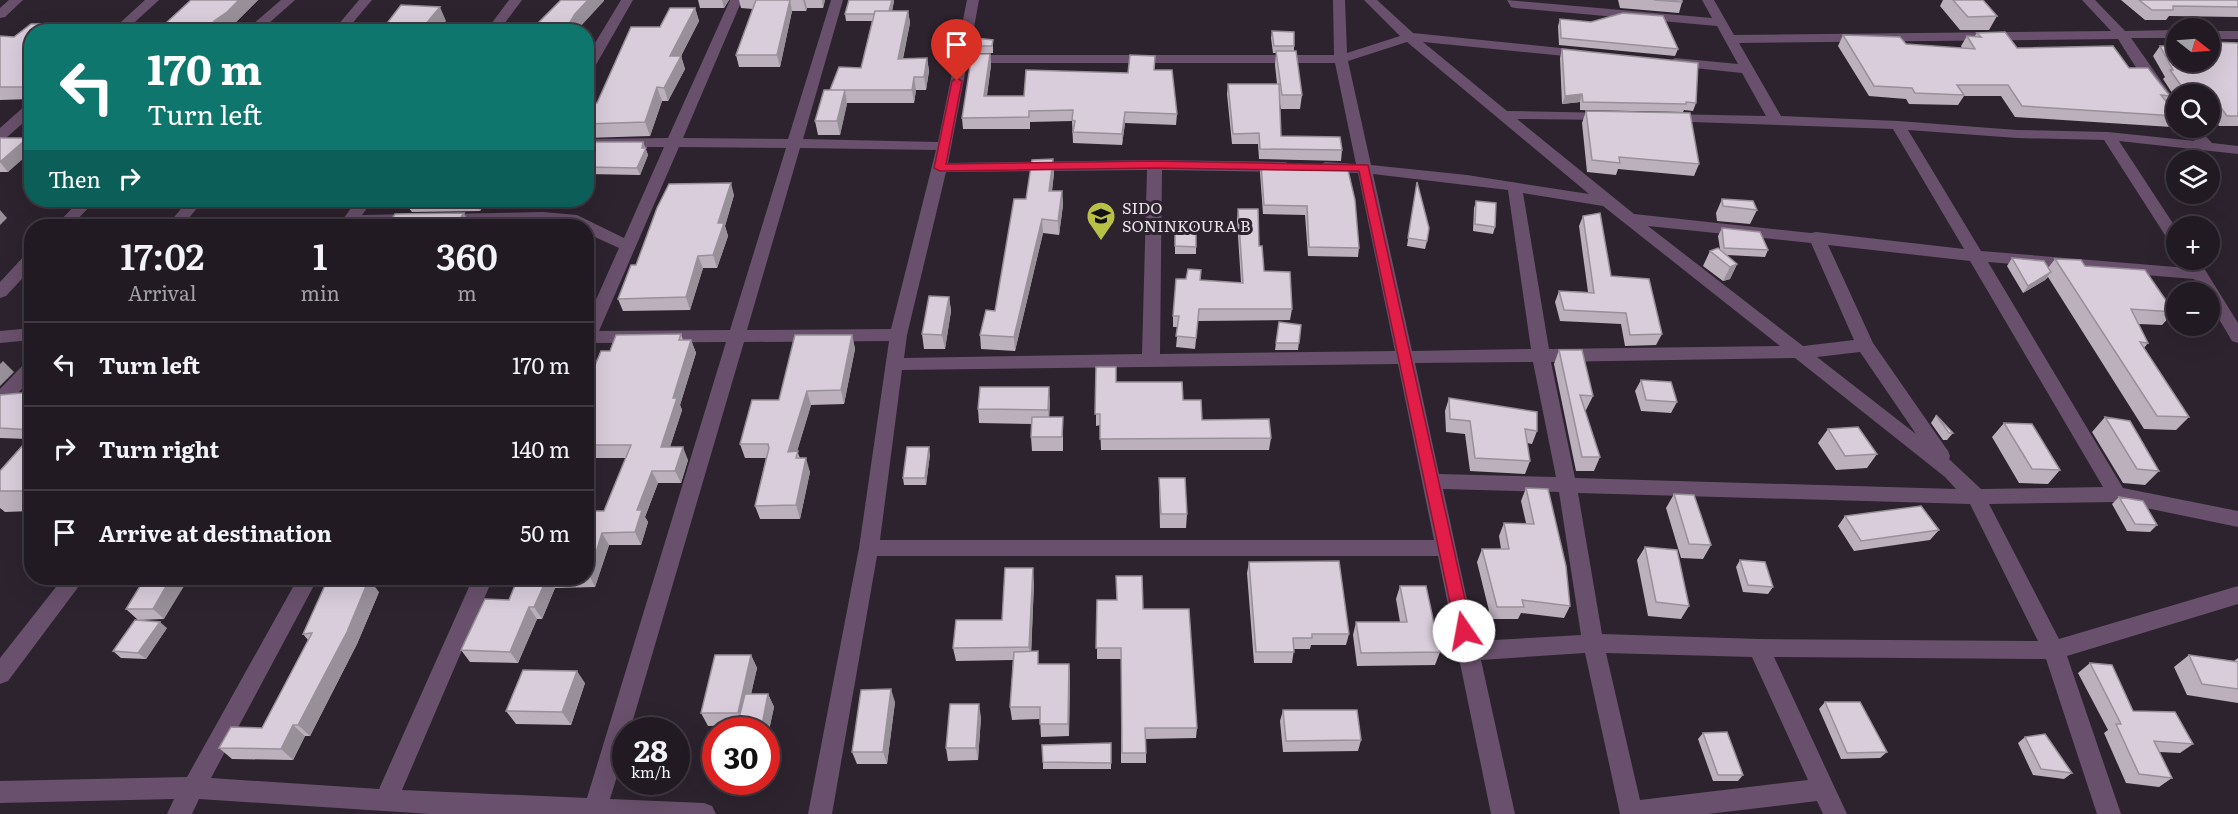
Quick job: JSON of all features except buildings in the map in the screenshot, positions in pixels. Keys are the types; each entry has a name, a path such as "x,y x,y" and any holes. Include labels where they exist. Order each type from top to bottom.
{"street":[{"path":"0,14 17,0"},
{"path":"125,24 153,0"},
{"path":"260,24 289,0"},
{"path":"345,24 366,0"},
{"path":"497,24 516,0"},
{"path":"594,56 627,0"},
{"path":"594,324 736,0"},
{"path":"596,808 792,143 837,0"},
{"path":"820,814 869,548 898,335 940,168 972,0"},
{"path":"1339,0 1341,58 1503,814"},
{"path":"1370,0 1409,37 1609,203 1802,352 1952,472 1976,497 2054,650 2109,814 2114,814"},
{"path":"1514,0 1515,4 1721,23"},
{"path":"1708,0 1776,120"},
{"path":"2088,0 2121,34 2166,98"},
{"path":"1730,39 2166,34"},
{"path":"2220,35 2238,35"},
{"path":"962,59 1341,58 1409,37 1596,55"},
{"path":"1666,62 1748,69"},
{"path":"0,136 24,114"},
{"path":"1503,115 1622,117"},
{"path":"1658,117 1898,125 2017,134 2108,136 2238,150"},
{"path":"1898,125 2117,494"},
{"path":"2108,136 2166,224"},
{"path":"2200,138 2208,147"},
{"path":"0,141 21,141"},
{"path":"594,143 943,146"},
{"path":"940,168 1155,165 1364,168 1447,177 1609,203"},
{"path":"1151,360 1155,165"},
{"path":"1515,188 1540,356 1567,485 1593,643 1631,813 1824,789"},
{"path":"69,219 81,207"},
{"path":"180,219 190,207"},
{"path":"513,219 566,219"},
{"path":"1630,219 1816,237 1976,256 2200,274"},
{"path":"594,231 629,246"},
{"path":"1816,237 1865,345 1952,472"},
{"path":"2197,270 2238,337"},
{"path":"0,292 16,275"},
{"path":"0,337 24,335"},
{"path":"594,339 735,335 898,335"},
{"path":"894,364 1802,352 1865,345"},
{"path":"0,401 24,375"},
{"path":"1431,480 1976,497 2117,494 2238,519"},
{"path":"869,548 1446,548"},
{"path":"0,674 70,585"},
{"path":"179,814 304,585"},
{"path":"386,801 480,585"},
{"path":"1468,651 1593,643 1759,648 2054,650 2238,595"},
{"path":"1759,648 1835,814"},
{"path":"0,792 194,788 386,801 704,814"}],"place":[{"name":"SIDO SONINKOURA B","path":"1101,242"}],"route":[{"path":"957,81 940,168 1155,165 1364,168 1464,631"}]}
